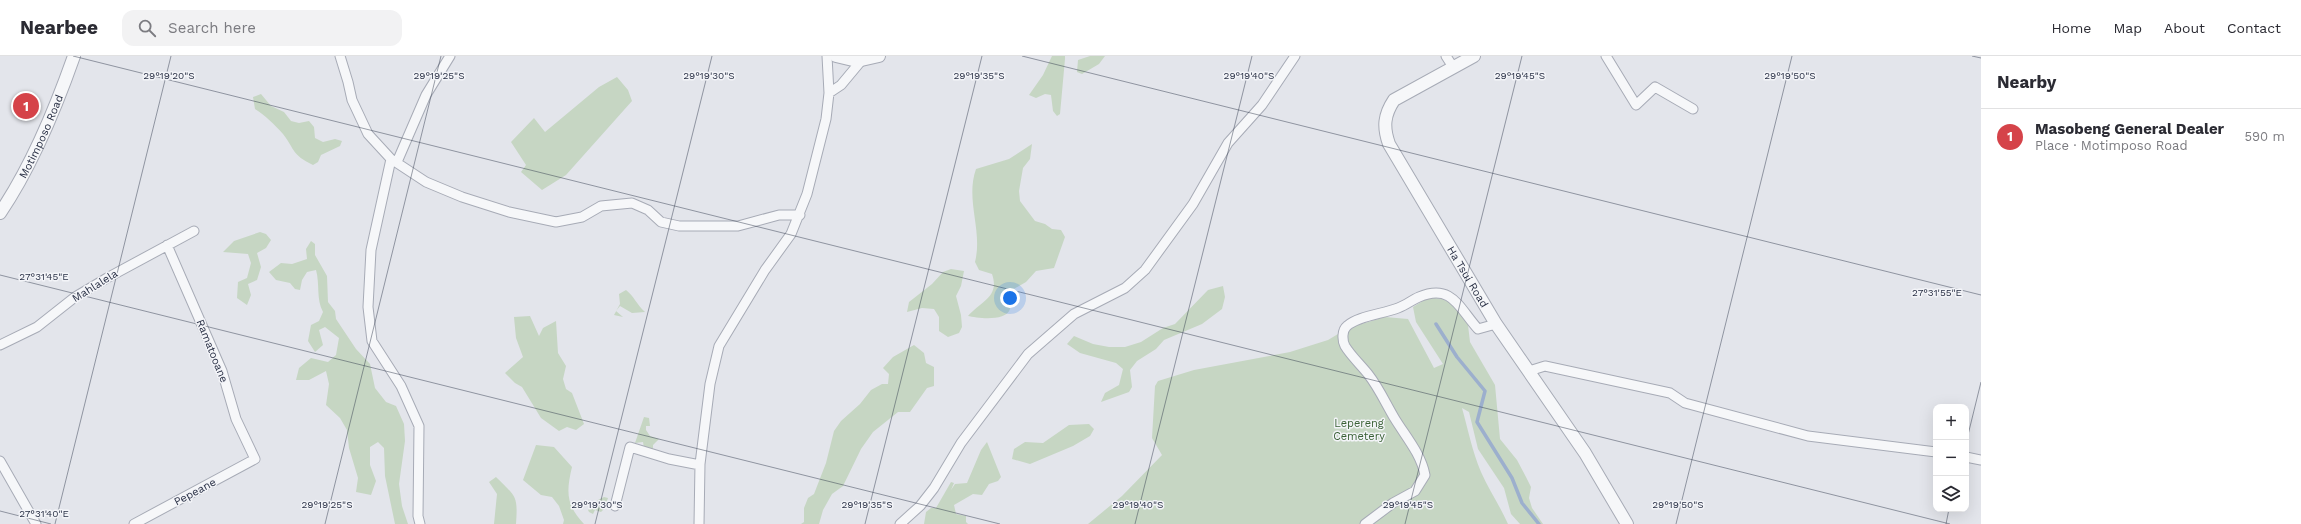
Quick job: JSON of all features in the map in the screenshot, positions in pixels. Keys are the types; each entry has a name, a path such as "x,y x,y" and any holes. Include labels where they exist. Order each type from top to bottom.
{"street":[{"name":"Motimposo Road","path":"0,213 16,190 31,160 74,56"},
{"path":"340,56 352,100 368,134 394,160 426,182 462,197 509,212 556,222 582,217 601,206 632,203 648,210 661,222 679,226 738,226 779,215 800,215"},
{"path":"420,524 418,516 419,426 402,386 372,341 368,307 371,250 394,160 426,95 450,56"},
{"path":"699,524 700,465 710,384 719,346 765,270 791,234 800,215 815,169 826,119 829,93 827,56"},
{"path":"836,56 845,60 861,61 879,56"},
{"path":"900,524 920,506 934,488 961,443 1028,354 1074,314 1125,288 1145,270 1193,204 1228,143 1262,105 1295,56"},
{"path":"1446,56 1453,67"},
{"name":"Ha Tsui Road","path":"1474,56 1394,100 1388,109 1384,130 1389,144 1496,324 1585,453 1627,524"},
{"path":"1606,56 1636,105 1655,87 1693,109"},
{"path":"829,93 841,85 851,70 861,61"},
{"name":"Mahlalela","path":"0,346 37,327 75,297 194,231"},
{"name":"Ramatooane","path":"167,245 222,371 236,419 255,459"},
{"path":"1365,524 1393,503 1415,491 1425,475 1420,459 1379,391 1344,345 1343,333 1346,327 1357,319 1385,313 1431,292 1442,292 1452,297 1478,329 1496,324"},
{"path":"1529,371 1545,366 1670,393 1685,403 1808,436 1933,452"},
{"path":"615,506 630,447 669,459 700,465"},
{"path":"1969,458 1981,460"},
{"name":"Pepeane","path":"134,524 255,459"},
{"path":"0,461 36,524"}],"green space":[{"path":"1052,56 1065,56 1060,114 1057,116 1053,111 1051,95 1045,94 1036,98 1029,95 1043,75"},
{"path":"1090,56 1105,56 1099,64 1082,74 1077,72 1078,60"},
{"path":"617,77 628,90 632,101 566,175 542,190 521,172 526,165 511,142 534,118 545,132 599,87"},
{"path":"261,94 271,106 284,112 291,121 299,123 309,121 314,127 315,138 323,142 335,139 342,141 340,146 321,155 318,162 313,165 301,158 297,155 283,134 266,117 255,109 253,97"},
{"path":"1032,144 1030,159 1023,168 1019,191 1020,201 1035,221 1045,224 1052,229 1061,230 1065,237 1054,268 1036,271 1026,282 1012,290 1010,309 1003,316 978,318 968,316 988,298 994,282 992,274 979,270 975,262 977,238 972,192 976,169 1009,159"},
{"path":"260,232 266,234 271,240 266,248 257,253 261,267 257,280 248,284 251,295 247,305 237,298 238,282 247,278 251,263 248,254 223,252 234,241"},
{"path":"311,241 315,244 315,255 327,276 328,302 335,311 336,319 356,349 370,364 375,388 386,402 396,406 404,424 405,441 399,484 402,506 408,524 395,524 385,476 384,448 378,442 370,447 370,465 376,481 371,495 356,492 358,478 349,448 347,430 340,418 326,405 329,384 326,371 309,380 296,380 299,368 311,358 328,362 336,355 339,338 325,327 319,330 323,345 315,352 308,341 311,325 319,321 323,312 319,297 316,270 307,272 302,280 300,290 295,289 290,283 276,280 269,272 281,263 292,264 307,259 306,249"},
{"path":"951,269 964,271 961,286 956,296 961,315 962,327 959,333 948,337 939,331 939,317 934,309 922,308 907,312 909,302 932,284 943,272"},
{"path":"1223,286 1225,297 1222,309 1202,324 1164,340 1156,349 1137,361 1130,370 1132,387 1129,392 1101,402 1105,393 1119,385 1123,369 1116,363 1080,353 1067,344 1074,336 1093,344 1109,347 1125,347 1141,342 1163,328 1175,324 1208,290"},
{"path":"626,290 645,312 632,313 620,306 617,310 620,304 619,294"},
{"name":"Lepereng Cemetery","path":"1429,297 1442,299 1455,305 1468,325 1470,342 1495,385 1500,439 1517,460 1526,477 1531,487 1529,498 1532,508 1543,524 1520,524 1511,514 1504,488 1478,449 1469,412 1462,408 1478,464 1484,479 1508,524 1088,524 1122,496 1162,455 1152,438 1155,386 1158,381 1194,370 1290,352 1328,340 1348,328 1385,317 1408,319 1434,368 1443,364 1416,322 1413,307"},
{"path":"616,311 623,317 614,315"},
{"path":"530,316 539,336 543,328 556,321 558,353 566,366 563,379 566,389 572,393 584,424 576,430 567,427 559,431 541,418 522,387 515,383 505,373 523,357 516,338 514,317"},
{"path":"914,345 924,353 926,363 934,367 934,386 927,388 910,412 898,412 873,432 861,449 843,486 832,494 823,510 819,524 801,524 804,522 804,508 808,498 814,494 826,463 834,431 841,421 860,404 871,390 882,384 888,384 889,374 883,368 893,357"},
{"path":"644,417 649,418 650,426 646,426 646,430 650,436 659,439 653,445 653,451 644,448 643,442 635,443"},
{"path":"1089,424 1094,429 1090,436 1073,446 1030,464 1012,459 1014,449 1025,442 1043,443 1069,425"},
{"path":"987,442 1001,477 998,481 989,484 982,495 973,494 954,505 956,514 966,516 966,522 968,524 924,524 926,512 931,508 936,508 951,482 954,483 951,490 955,484 967,483 981,450"},
{"path":"536,445 554,447 572,467 568,491 569,498 574,511 584,524 563,524 564,520 559,506 552,497 541,495 523,480"},
{"path":"496,477 514,497 517,507 516,524 494,524 497,494 489,482"},
{"path":"604,497 608,498 604,509 601,512 595,510 593,514 589,512 588,510 598,500"}],"waterway":[{"path":"1436,324 1457,357 1485,391 1477,422 1512,478 1522,503 1539,524"}],"place":[{"name":"Masobeng General Dealer","path":"26,106"}]}
